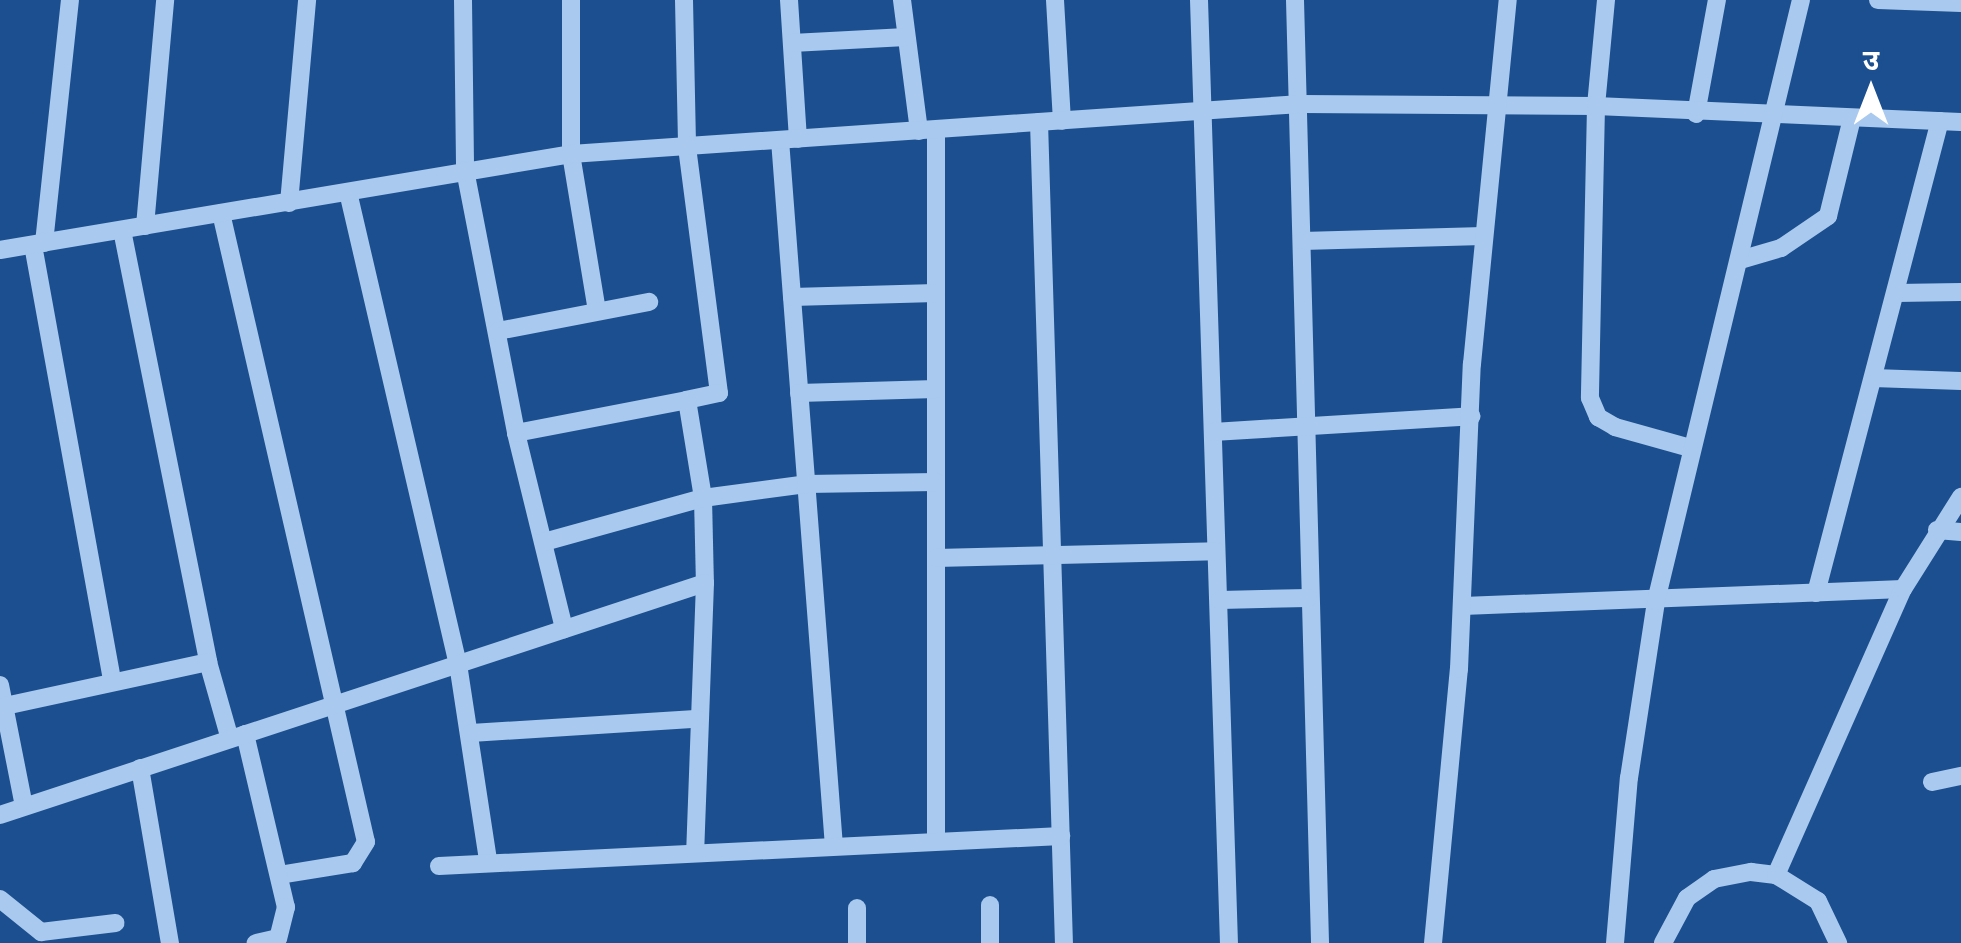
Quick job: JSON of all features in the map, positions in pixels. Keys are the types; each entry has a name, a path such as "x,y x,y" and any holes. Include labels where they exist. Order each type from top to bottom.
{"street":[{"path":"70,0 38,244 112,680"},
{"path":"145,226 165,0"},
{"path":"289,202 307,0"},
{"path":"463,0 465,170 516,433 564,629"},
{"path":"571,0 571,154 597,310"},
{"path":"516,433 720,393 686,146 684,0"},
{"path":"790,0 792,297 834,846"},
{"path":"902,0 906,37 928,130 936,293 936,842"},
{"path":"1055,0 1062,121"},
{"path":"1199,0 1229,943"},
{"path":"1296,0 1308,598 1320,943"},
{"path":"1433,943 1463,606 1483,236 1502,105 1508,0"},
{"path":"1606,0 1596,106 1590,398 1598,417 1615,427 1690,448"},
{"path":"1696,114 1717,0"},
{"path":"1615,943 1630,778 1656,601 1801,0"},
{"path":"1878,0 1961,3"},
{"path":"792,43 906,37"},
{"path":"0,250 571,154 1300,104 1596,106 1696,114 1961,122"},
{"path":"1740,260 1782,248 1828,216 1852,118"},
{"path":"1039,122 1064,943"},
{"path":"1816,593 1940,122"},
{"path":"348,192 458,664 488,860"},
{"path":"221,213 366,851 353,864 280,875"},
{"path":"122,230 208,662 237,736 280,875 284,930 256,943"},
{"path":"1302,240 1483,236"},
{"path":"1896,293 1961,292"},
{"path":"792,297 936,293"},
{"path":"498,330 649,302"},
{"path":"1873,378 1961,381"},
{"path":"800,393 936,388"},
{"path":"688,400 703,498 705,583 696,719 695,851"},
{"path":"1212,432 1472,416"},
{"path":"544,542 703,498 806,484 936,482"},
{"path":"1776,876 1902,589 1961,496"},
{"path":"1937,530 1961,532"},
{"path":"936,558 1216,552"},
{"path":"0,815 705,583"},
{"path":"1463,606 1902,589"},
{"path":"1220,600 1308,598"},
{"path":"5,706 208,662"},
{"path":"0,685 24,806"},
{"path":"470,733 696,719"},
{"path":"140,768 170,943"},
{"path":"1932,782 1961,776"},
{"path":"439,866 488,860 1061,836"},
{"path":"1663,943 1687,898 1714,879 1750,872 1776,876 1818,901 1838,943"},
{"path":"0,899 41,932 115,923"},
{"path":"990,905 990,943"},
{"path":"857,908 857,943"}]}
